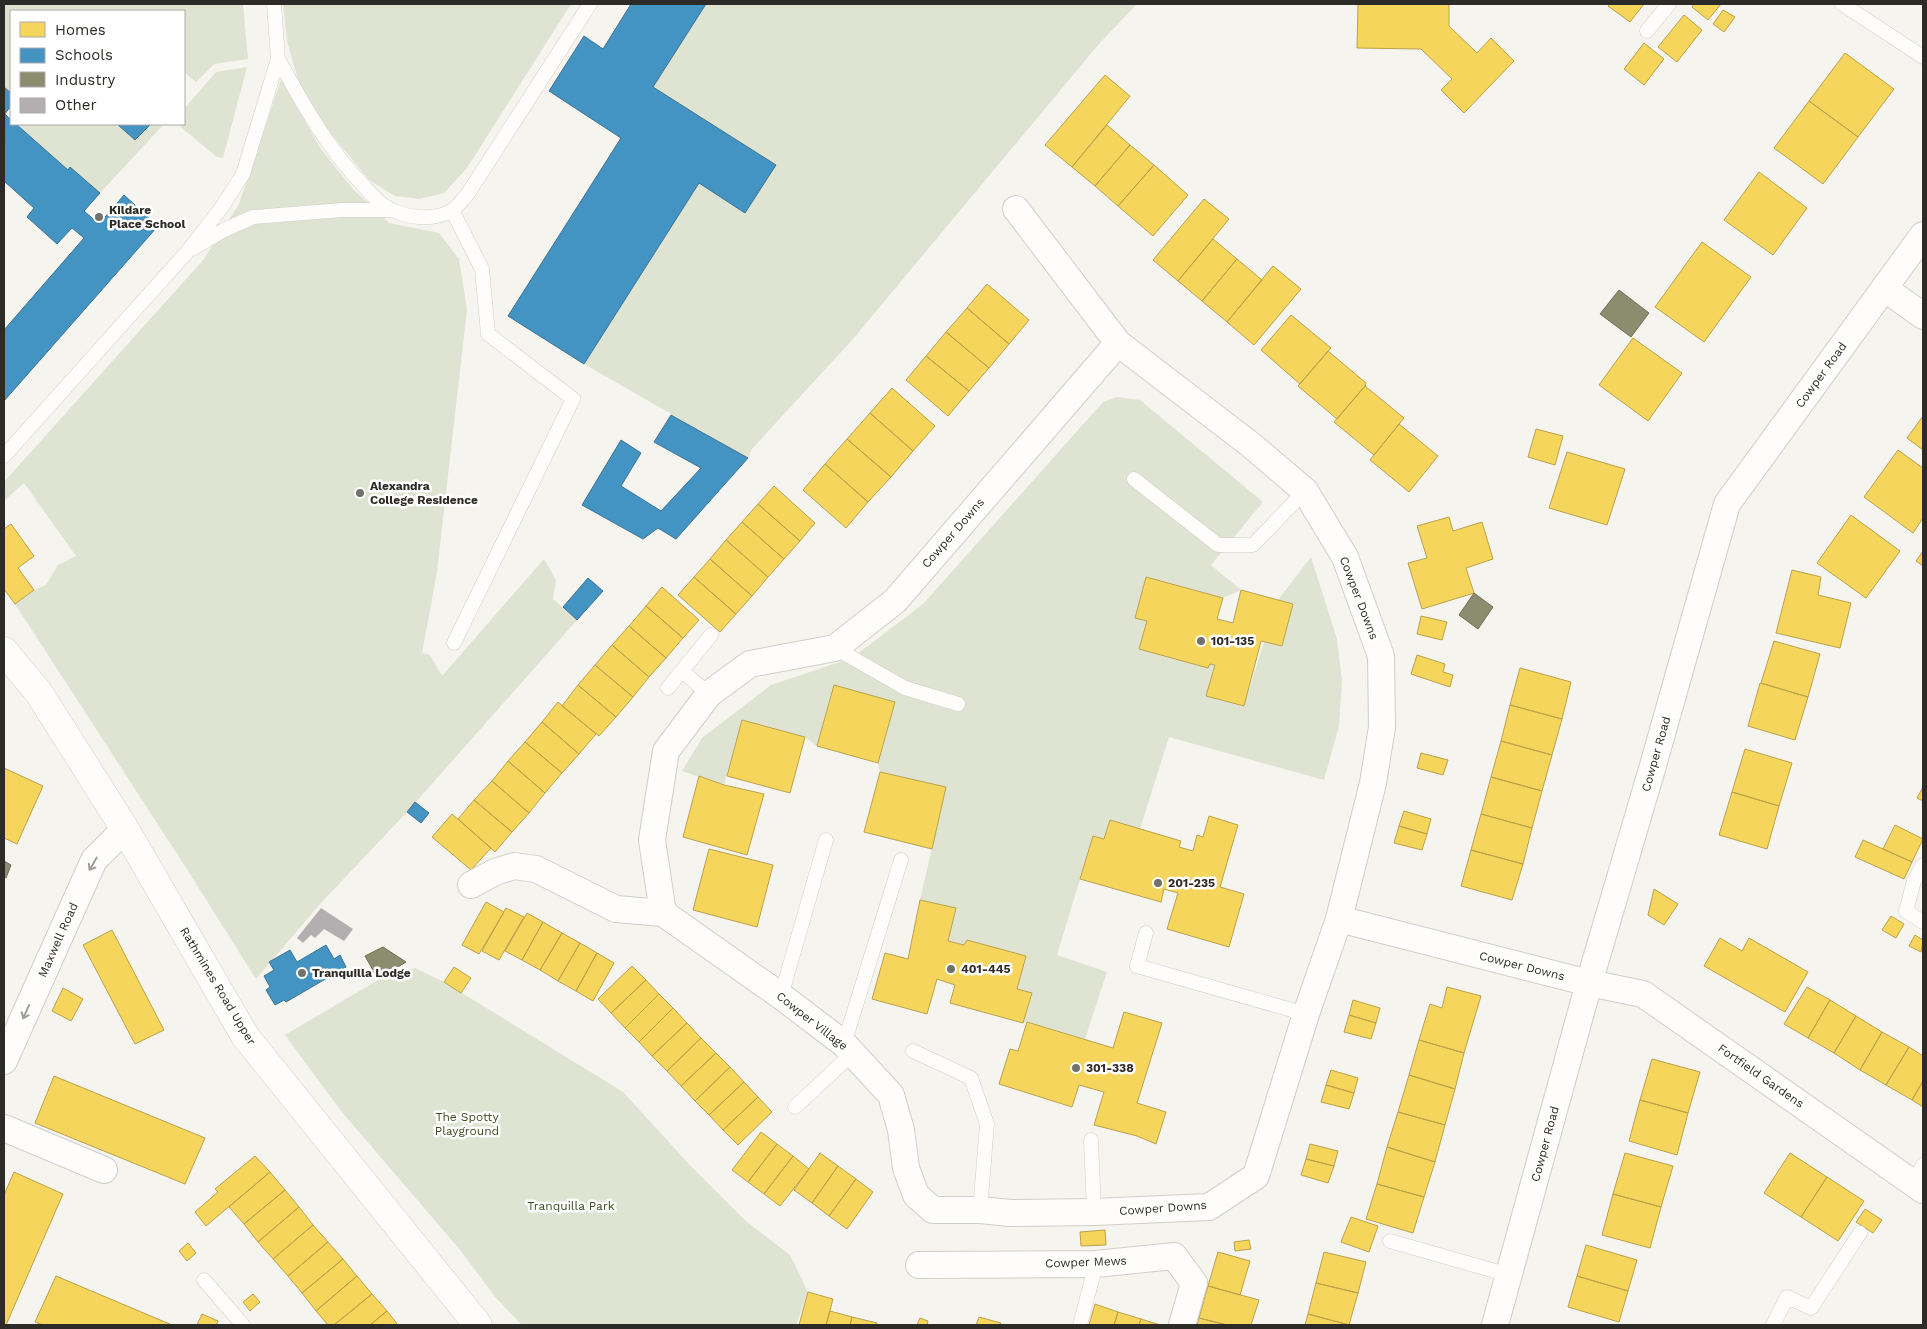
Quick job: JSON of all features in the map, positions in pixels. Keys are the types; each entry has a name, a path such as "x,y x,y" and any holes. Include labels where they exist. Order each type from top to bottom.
{"main road":[{"name":"Rathmines Road Upper","path":"4,651 39,693 125,828 245,1036 478,1325"}],"street":[{"name":"Cowper Downs","path":"906,1168 916,1195 933,1210 980,1210 1010,1213 1209,1208 1256,1176 1306,1014 1339,919 1373,783 1382,728 1381,656 1344,556 1305,491 1251,446 1118,343 1016,209"},
{"name":"Cowper Road","path":"1495,1325 1726,504 1923,235"},
{"path":"1884,288 1923,316"},
{"name":"Cowper Downs","path":"708,694 750,664 835,648 895,600 1118,343"},
{"path":"663,914 652,840 666,751 708,694"},
{"name":"Maxwell Road","path":"4,1061 94,860 125,828"},
{"name":"Cowper Village","path":"471,885 495,872 514,866 536,869 616,909 663,914 781,996 848,1049 891,1095 902,1130 906,1168"},
{"name":"Cowper Downs","path":"1339,919 1590,983"},
{"name":"Fortfield Gardens","path":"1590,983 1643,994 1920,1179"},
{"path":"4,1128 104,1170"},
{"name":"Cowper Mews","path":"919,1265 1096,1264 1174,1256 1194,1283 1182,1325"}],"lane":[{"path":"4,456 187,252 222,207 243,174 278,59 274,4"},
{"path":"187,252 224,230 254,218 325,211 390,210 411,216 435,218 452,210 467,195 590,4"},
{"path":"1647,31 1669,4"},
{"path":"1842,4 1923,57"},
{"path":"278,59 320,133 349,170 373,196 390,210"},
{"path":"452,210 482,269 488,334 573,399 454,642"},
{"path":"1134,478 1218,545 1253,545 1305,491"},
{"path":"668,688 711,635"},
{"path":"835,648 905,688 958,704"},
{"path":"682,671 708,694"},
{"path":"781,996 826,840"},
{"path":"795,1106 848,1049 901,860"},
{"path":"1923,866 1914,881 1906,911 1923,922"},
{"path":"1146,933 1137,966 1306,1014"},
{"path":"913,1051 971,1078 987,1124 980,1210"},
{"path":"1091,1140 1094,1212"},
{"path":"1773,1325 1787,1297 1811,1308 1860,1233"},
{"path":"1390,1241 1509,1275"},
{"path":"1080,1325 1096,1264"},
{"path":"204,1280 243,1325"}],"green space":[{"path":"5,4 243,4 248,59 214,64 196,82 185,73 185,10 10,10 10,92 4,87"},
{"path":"283,4 571,4 467,168 444,193 419,199 395,196 369,180 325,126 299,83 287,41"},
{"path":"706,4 1137,4 1098,45 853,339 752,449 748,458 584,364 699,183 745,212 776,165 653,87"},
{"path":"247,67 223,158 217,157 178,125 185,125 185,108 216,72"},
{"path":"281,80 321,149 352,188 389,223 439,233 459,259 467,309 437,572 422,653 430,655 442,676 544,559 556,580 553,599 577,620 407,812 320,904 256,979 15,604 34,590 46,585 58,565 76,556 24,483 4,501 4,482 204,259 239,204"},
{"path":"17,125 118,125 135,140 150,125 163,125 100,193 70,167 68,170"},
{"path":"1117,397 1140,400 1263,502 1211,565 1241,590 1223,598 1146,577 1135,617 1147,621 1139,649 1208,668 1210,664 1215,665 1206,696 1244,706 1264,642 1282,646 1293,604 1278,600 1311,557 1337,639 1342,681 1339,726 1324,780 1169,737 1140,829 1110,820 1104,839 1093,836 1057,955 1107,972 1085,1039 1028,1022 1023,1023 1032,993 1017,989 1026,956 967,940 964,945 948,941 955,908 920,900 946,787 880,772 878,763 895,702 834,685 817,746 805,737 742,720 724,785 682,771 702,738 771,685 852,658 923,604 1103,402"},
{"name":"Tranquilla Park","path":"415,968 444,982 623,1092 688,1163 747,1222 790,1255 808,1292 796,1325 522,1325 496,1298 461,1251 341,1111 285,1035 378,980"}],"building: Homes":[{"path":"1358,4 1449,4 1449,26 1477,53 1491,38 1514,61 1464,113 1441,90 1452,79 1421,49 1357,48"},
{"path":"1610,4 1644,4 1630,22 1608,6"},
{"path":"1694,4 1721,4 1708,20 1692,7"},
{"path":"1723,10 1735,17 1724,32 1713,24"},
{"path":"1684,15 1702,30 1677,62 1658,47"},
{"path":"1644,43 1664,59 1644,85 1624,69"},
{"path":"1845,53 1894,89 1858,137 1809,101"},
{"path":"1105,75 1130,96 1072,167 1045,145"},
{"path":"1809,101 1858,137 1823,184 1774,148"},
{"path":"1107,125 1130,145 1095,186 1072,167"},
{"path":"1130,145 1154,165 1118,206 1095,186"},
{"path":"1154,165 1188,195 1153,236 1118,206"},
{"path":"1759,172 1807,208 1773,255 1724,220"},
{"path":"1204,199 1229,219 1178,281 1153,260"},
{"path":"1213,239 1237,259 1202,301 1178,281"},
{"path":"1702,242 1751,277 1704,342 1655,307"},
{"path":"1237,259 1262,280 1227,322 1202,301"},
{"path":"1273,266 1301,289 1254,345 1227,322"},
{"path":"987,284 1029,320 1009,344 967,308"},
{"path":"967,308 1009,344 989,368 946,332"},
{"path":"1291,315 1331,348 1300,384 1261,350"},
{"path":"946,332 989,368 969,391 926,356"},
{"path":"1633,338 1682,373 1648,421 1599,385"},
{"path":"1328,351 1366,383 1337,419 1298,386"},
{"path":"926,356 969,391 948,416 906,380"},
{"path":"1365,386 1404,418 1374,455 1334,422"},
{"path":"892,388 935,426 913,451 870,413"},
{"path":"870,413 913,451 891,477 847,439"},
{"path":"1923,416 1923,450 1907,438"},
{"path":"1399,424 1438,456 1409,492 1370,460"},
{"path":"1536,429 1563,436 1555,465 1528,457"},
{"path":"847,439 891,477 868,502 825,464"},
{"path":"1898,450 1923,468 1923,518 1913,533 1864,497"},
{"path":"1567,452 1625,469 1607,525 1549,508"},
{"path":"825,464 868,502 846,528 803,490"},
{"path":"774,486 815,523 800,541 758,504"},
{"path":"758,504 800,541 784,559 742,522"},
{"path":"1851,515 1900,551 1866,598 1817,563"},
{"path":"1449,517 1453,531 1482,522 1493,559 1466,568 1474,593 1422,609 1408,563 1427,558 1417,526"},
{"path":"742,522 784,559 768,577 726,540"},
{"path":"11,524 34,556 18,568 34,590 15,604 4,589 4,529"},
{"path":"726,540 768,577 752,596 710,559"},
{"path":"1923,551 1923,566 1916,561"},
{"path":"710,559 752,596 736,614 694,577"},
{"path":"1792,570 1821,577 1818,595 1851,603 1840,648 1776,633"},
{"path":"694,577 736,614 720,632 678,595"},
{"name":"101-135","path":"1146,577 1223,598 1217,619 1233,623 1241,590 1293,604 1282,646 1261,641 1244,706 1206,696 1215,665 1210,664 1208,668 1139,649 1147,621 1135,618"},
{"path":"662,587 699,620 683,638 646,606"},
{"path":"646,606 683,638 666,658 629,626"},
{"path":"1421,616 1447,622 1442,640 1417,634"},
{"path":"629,626 666,658 649,677 612,645"},
{"path":"1774,641 1820,654 1808,697 1761,683"},
{"path":"612,645 649,677 633,697 595,665"},
{"path":"1417,655 1445,664 1443,672 1453,675 1450,687 1411,674"},
{"path":"595,665 633,697 616,717 578,685"},
{"path":"1520,668 1571,682 1562,719 1510,705"},
{"path":"1760,683 1808,697 1795,740 1748,726"},
{"path":"578,685 616,717 599,736 562,706"},
{"path":"834,685 895,702 878,763 817,746"},
{"path":"558,702 596,734 579,754 542,722"},
{"path":"1510,705 1562,719 1552,755 1501,741"},
{"path":"742,720 805,737 790,793 727,776"},
{"path":"542,722 579,754 562,773 525,742"},
{"path":"1501,741 1552,755 1542,791 1491,777"},
{"path":"525,742 562,773 545,793 508,761"},
{"path":"1745,749 1792,763 1779,806 1732,792"},
{"path":"1421,753 1448,760 1443,775 1417,768"},
{"path":"508,761 545,793 529,813 492,781"},
{"path":"4,768 43,786 17,844 4,838"},
{"path":"880,772 946,787 932,849 864,832"},
{"path":"699,776 724,785 764,794 747,855 683,837"},
{"path":"1491,777 1542,791 1532,828 1481,814"},
{"path":"492,781 529,813 512,832 474,800"},
{"path":"1923,787 1923,801 1917,798"},
{"path":"1732,792 1779,806 1767,849 1719,835"},
{"path":"474,800 512,832 495,852 458,819"},
{"path":"1404,811 1431,819 1427,834 1399,826"},
{"path":"452,814 491,848 471,870 432,837"},
{"path":"1481,814 1532,828 1523,864 1471,850"},
{"name":"201-235","path":"1209,816 1238,825 1220,887 1244,894 1229,947 1167,929 1178,893 1164,889 1161,902 1080,879 1093,836 1104,839 1110,820 1181,841 1179,847 1193,851 1197,835 1203,837"},
{"path":"1895,825 1923,839 1912,862 1883,849"},
{"path":"1399,826 1427,834 1422,850 1394,843"},
{"path":"1863,840 1912,862 1904,879 1855,857"},
{"path":"709,849 773,865 757,927 693,910"},
{"path":"1471,850 1523,864 1512,900 1461,886"},
{"path":"1654,889 1678,904 1664,925 1648,915"},
{"name":"401-445","path":"920,900 956,908 948,941 964,945 967,940 1026,956 1017,989 1032,993 1023,1023 950,1003 955,985 937,979 927,1014 872,999 885,953 908,959"},
{"path":"486,902 504,912 479,954 462,945"},
{"path":"506,908 524,917 499,960 482,951"},
{"path":"527,913 543,922 522,960 505,951"},
{"path":"1891,916 1904,924 1896,938 1882,930"},
{"path":"543,922 562,933 540,970 522,960"},
{"path":"112,930 164,1030 135,1044 83,945"},
{"path":"562,933 580,943 558,981 540,970"},
{"path":"1915,935 1923,940 1921,952 1909,946"},
{"path":"1720,938 1742,951 1749,938 1808,972 1785,1012 1704,966"},
{"path":"580,943 597,953 576,991 558,981"},
{"path":"597,953 614,963 593,1001 576,991"},
{"path":"632,966 646,980 611,1013 598,999"},
{"path":"454,967 471,978 461,993 444,982"},
{"path":"646,980 659,994 625,1028 611,1013"},
{"path":"1447,987 1481,996 1464,1053 1419,1040 1430,1004 1442,1008"},
{"path":"1807,987 1830,1000 1808,1038 1784,1024"},
{"path":"63,988 83,999 71,1021 52,1011"},
{"path":"659,994 673,1008 639,1042 625,1028"},
{"path":"1353,1000 1380,1008 1376,1023 1349,1015"},
{"path":"1830,1000 1856,1016 1834,1053 1808,1038"},
{"path":"673,1008 687,1023 652,1056 639,1042"},
{"name":"301-338","path":"1124,1012 1162,1023 1137,1103 1166,1112 1156,1144 1137,1136 1094,1125 1104,1092 1079,1085 1072,1107 999,1084 1010,1049 1018,1051 1027,1022 1113,1048"},
{"path":"1349,1015 1376,1023 1371,1039 1344,1032"},
{"path":"1856,1016 1882,1032 1860,1070 1834,1053"},
{"path":"687,1023 701,1038 667,1071 652,1056"},
{"path":"1882,1032 1909,1047 1886,1085 1860,1070"},
{"path":"701,1038 716,1053 681,1086 667,1071"},
{"path":"1419,1040 1464,1053 1455,1089 1409,1075"},
{"path":"1909,1047 1923,1056 1923,1081 1912,1100 1886,1085"},
{"path":"716,1053 730,1067 695,1101 681,1086"},
{"path":"1652,1059 1700,1072 1688,1113 1640,1100"},
{"path":"730,1067 744,1082 709,1115 695,1101"},
{"path":"1331,1070 1358,1078 1354,1093 1326,1085"},
{"path":"1409,1075 1455,1089 1445,1125 1398,1112"},
{"path":"54,1076 205,1138 185,1184 35,1123"},
{"path":"1923,1081 1923,1107 1912,1100"},
{"path":"744,1082 758,1097 723,1130 709,1115"},
{"path":"1326,1085 1354,1093 1349,1109 1321,1102"},
{"path":"758,1097 772,1112 738,1145 723,1130"},
{"path":"1640,1100 1688,1113 1677,1155 1629,1141"},
{"path":"1398,1112 1445,1125 1435,1162 1387,1147"},
{"path":"761,1132 777,1144 748,1182 732,1170"},
{"path":"777,1144 793,1156 764,1194 748,1182"},
{"path":"1310,1144 1338,1151 1334,1166 1306,1159"},
{"path":"1387,1147 1435,1162 1424,1197 1377,1184"},
{"path":"820,1153 838,1166 812,1203 794,1190"},
{"path":"1625,1153 1673,1166 1661,1207 1613,1194"},
{"path":"1790,1153 1827,1177 1801,1217 1764,1193"},
{"path":"255,1156 270,1172 206,1226 195,1212 218,1192 215,1189"},
{"path":"793,1156 809,1169 780,1206 764,1194"},
{"path":"1306,1159 1334,1166 1328,1183 1301,1175"},
{"path":"838,1166 856,1179 829,1216 812,1203"},
{"path":"14,1172 63,1194 6,1325 4,1325 4,1195"},
{"path":"270,1172 285,1190 244,1224 229,1207"},
{"path":"1827,1177 1864,1201 1838,1241 1801,1217"},
{"path":"856,1179 873,1192 847,1229 829,1216"},
{"path":"1377,1184 1424,1197 1413,1233 1366,1219"},
{"path":"285,1190 299,1207 258,1242 244,1224"},
{"path":"1613,1194 1661,1207 1650,1248 1602,1235"},
{"path":"299,1207 313,1225 273,1259 258,1242"},
{"path":"1865,1209 1882,1220 1873,1233 1856,1222"},
{"path":"1351,1217 1378,1226 1369,1252 1341,1242"},
{"path":"313,1225 328,1242 288,1276 273,1259"},
{"path":"1105,1230 1106,1245 1081,1246 1080,1232"},
{"path":"1249,1240 1251,1249 1235,1251 1234,1242"},
{"path":"328,1242 343,1259 302,1293 288,1276"},
{"path":"188,1243 196,1253 187,1261 179,1251"},
{"path":"1586,1245 1637,1260 1628,1291 1577,1276"},
{"path":"1218,1252 1250,1261 1240,1295 1208,1286"},
{"path":"1324,1252 1366,1262 1358,1293 1316,1283"},
{"path":"343,1259 357,1276 316,1311 302,1293"},
{"path":"56,1276 172,1325 43,1325 35,1322"},
{"path":"357,1276 372,1294 334,1325 328,1325 316,1311"},
{"path":"1577,1276 1628,1291 1619,1322 1568,1307"},
{"path":"1316,1283 1358,1293 1349,1325 1308,1314"},
{"path":"1208,1286 1259,1300 1251,1325 1227,1325 1199,1318"},
{"path":"808,1292 833,1299 826,1325 799,1325"},
{"path":"253,1294 260,1302 250,1311 243,1302"},
{"path":"372,1294 387,1311 370,1325 334,1325"},
{"path":"1095,1304 1118,1312 1114,1325 1089,1325"},
{"path":"387,1311 398,1325 370,1325"},
{"path":"830,1311 852,1317 850,1325 826,1325"},
{"path":"1118,1312 1141,1319 1139,1325 1114,1325"},
{"path":"202,1314 218,1321 216,1325 197,1325"},
{"path":"1308,1314 1349,1325 1305,1325"},
{"path":"852,1317 877,1323 876,1325 850,1325"},
{"path":"979,1317 1001,1323 1000,1325 976,1325"},
{"path":"920,1318 928,1321 927,1325 917,1325"},
{"path":"1199,1318 1227,1325 1197,1325"},
{"path":"1141,1319 1160,1325 1139,1325"}],"building: Schools":[{"path":"631,4 706,4 653,87 776,165 745,213 699,183 584,364 508,316 621,138 549,91 584,36 603,49"},
{"path":"4,87 10,92 10,107 4,115"},
{"path":"5,114 10,119 10,125 17,125 68,170 70,167 100,193 84,211 99,224 124,195 158,226 4,401 4,330 84,238 72,228 57,244 27,217 34,208 4,181"},
{"path":"118,125 150,125 135,140"},
{"path":"671,415 748,458 676,539 658,528 643,539 582,505 621,440 641,453 621,486 661,511 701,468 654,442"},
{"path":"588,578 603,591 577,620 563,607"},
{"path":"415,802 429,813 421,823 407,812"},
{"name":"Tranquilla Lodge","path":"326,945 334,959 340,955 346,967 286,1002 284,1000 275,1005 266,990 270,987 264,976 274,970 269,962 290,950 297,962"}],"building: Industry":[{"path":"1619,290 1649,313 1631,337 1600,314"},
{"path":"1474,593 1493,607 1478,629 1459,615"},
{"path":"4,861 11,865 6,878 4,877"},
{"path":"383,947 406,962 378,979 365,956"}],"building: Other":[{"path":"321,908 353,929 344,941 324,929 315,938 311,935 303,943 297,938"}],"place":[{"name":"Kildare Place School","path":"99,217"},
{"name":"Alexandra College Residence","path":"360,493"},
{"name":"101-135","path":"1201,641"},
{"name":"201-235","path":"1158,883"},
{"name":"401-445","path":"951,969"},
{"name":"Tranquilla Lodge","path":"302,973"},
{"name":"301-338","path":"1076,1068"}],"park label":[{"name":"The Spotty Playground","path":"467,1124"}]}
